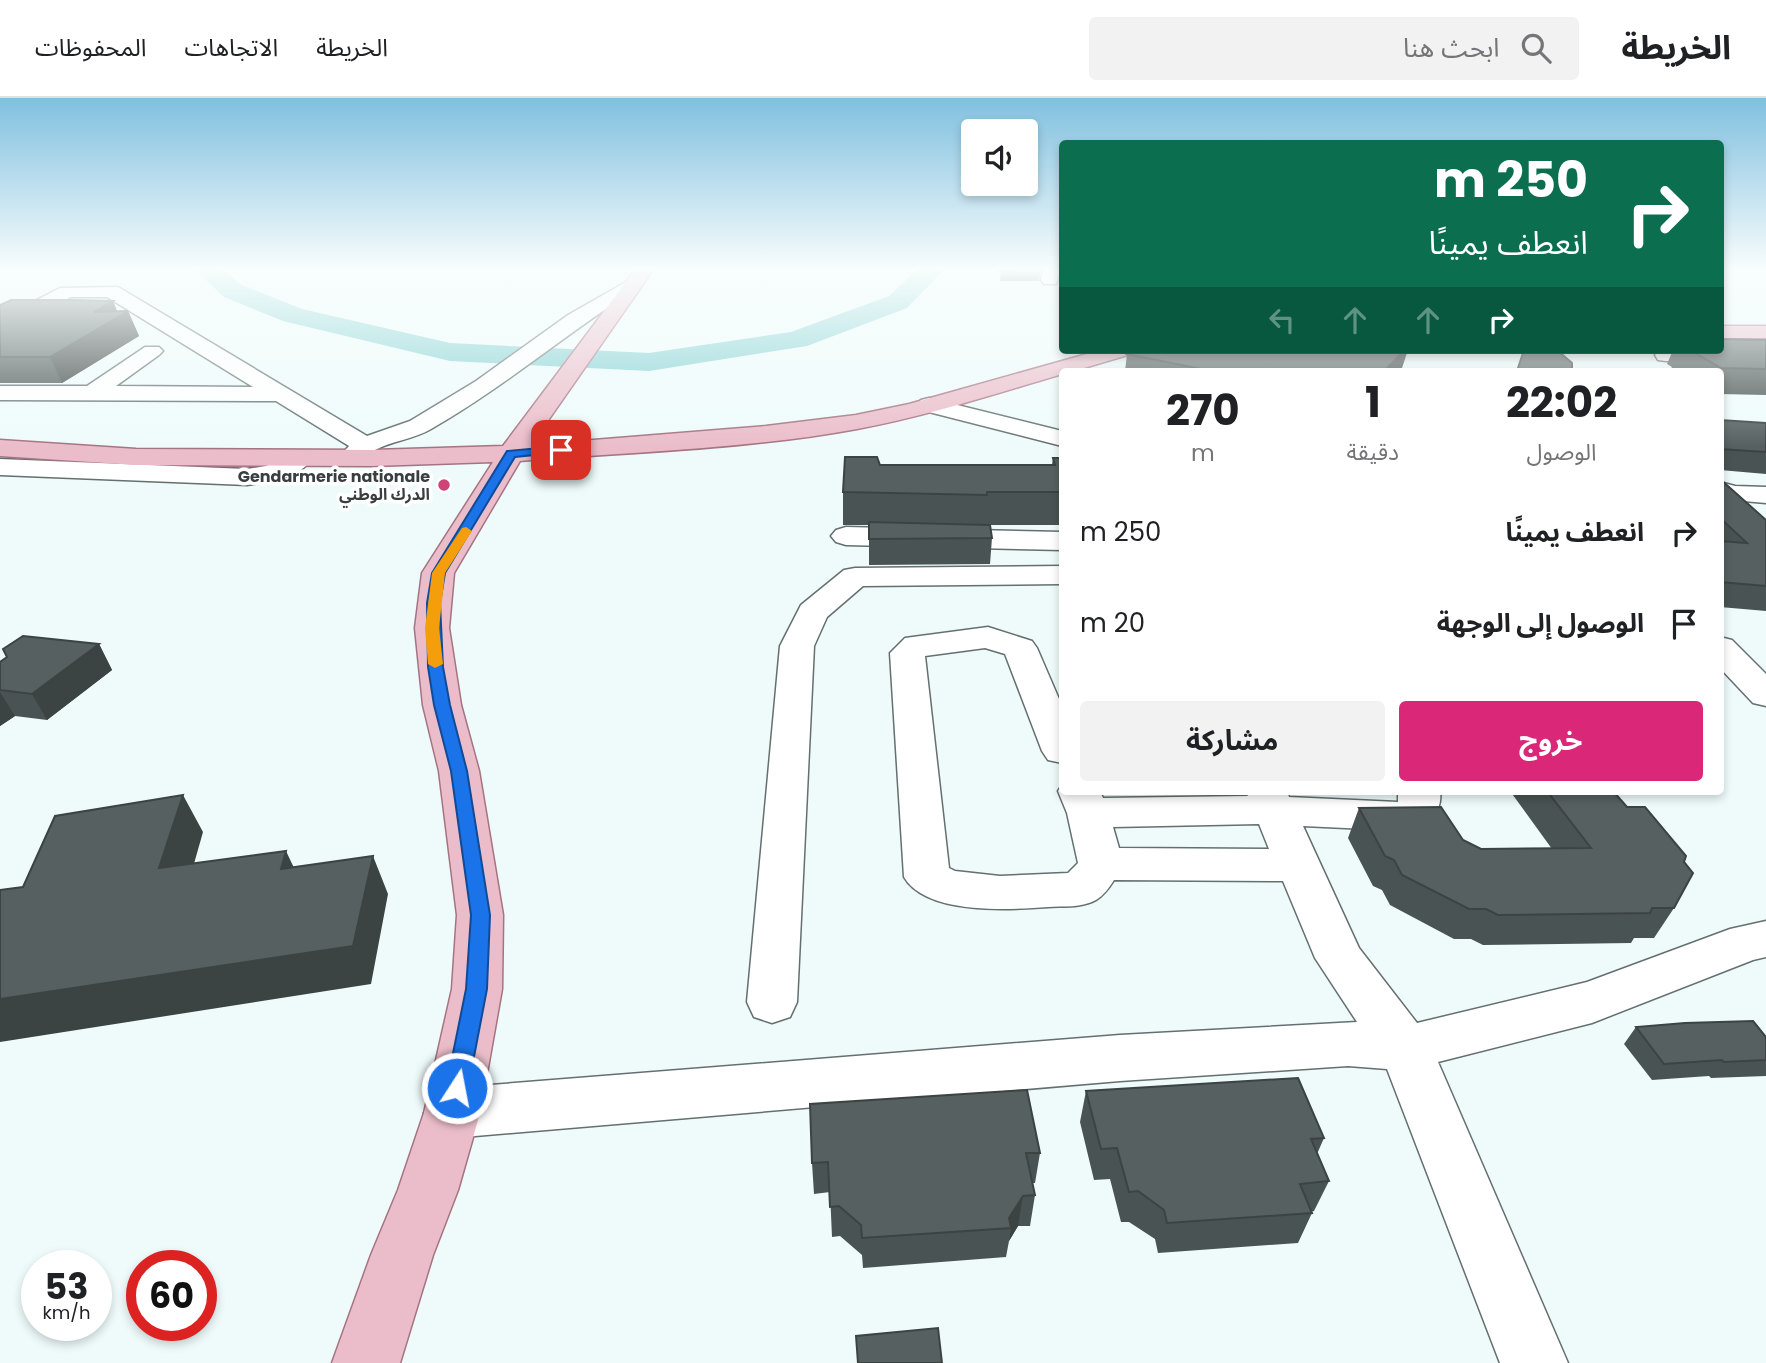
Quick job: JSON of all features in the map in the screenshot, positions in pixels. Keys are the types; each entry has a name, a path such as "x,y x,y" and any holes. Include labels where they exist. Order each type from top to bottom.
{"main road":[{"path":"366,1363 402,1255 428,1190 452,1112 477,989 480,915 459,771 442,705 436,667 433,603 438,573 511,454 600,329"},
{"path":"1724,332 1766,332"},
{"path":"1060,368 1110,354"},
{"path":"0,448 136,457 299,459 358,451 511,454 856,422 929,405 1059,368"}],"street":[{"path":"175,329 282,394 358,451 419,426 484,386 561,329"},
{"path":"202,346 146,355 105,383 247,374"},
{"path":"1665,355 1684,354"},
{"path":"1724,354 1766,356"},
{"path":"0,394 282,394"},
{"path":"929,405 1059,438"},
{"path":"0,467 247,477 273,473 299,459"},
{"path":"0,491 41,467"},
{"path":"1724,491 1766,495"},
{"path":"846,536 1059,541"},
{"path":"772,1002 797,646 813,612 855,577 1059,575"},
{"path":"1059,744 1020,648 988,637 917,645 907,653 928,877 939,885 962,891 1079,889 1093,877 1101,864 1084,802 1270,800 1409,817 1417,810 1420,795"},
{"path":"1724,651 1766,695"},
{"path":"1270,800 1339,958 1405,1048 1534,1363"},
{"path":"1101,864 1299,865"},
{"path":"452,1112 1120,1058 1348,1044 1405,1048 1592,1002 1747,942 1766,939"},
{"path":"348,1363 402,1255"}],"building":[{"path":"0,329 97,329 50,357 0,357"},
{"path":"1724,339 1766,340 1766,369 1721,368 1697,354 1724,354"},
{"path":"1127,354 1401,354 1387,368 1196,368"},
{"path":"1523,354 1562,354 1572,363 1572,368 1518,368"},
{"path":"1724,420 1766,423 1766,452 1724,449"},
{"path":"845,457 877,457 880,465 1055,465 1053,458 1059,458 1059,492 987,492 987,495 843,492"},
{"path":"1724,483 1766,520 1766,586 1724,582 1724,541 1747,543 1724,522"},
{"path":"869,522 990,525 992,538 869,539"},
{"path":"23,636 99,644 32,694 0,690 0,662 7,657 3,649"},
{"path":"183,795 159,868 286,851 281,869 373,856 353,946 0,999 0,890 23,887 55,816"},
{"path":"1550,795 1616,795 1627,807 1645,807 1686,856 1684,862 1693,873 1674,908 1652,908 1650,913 1498,915 1486,909 1469,909 1402,875 1394,860 1385,856 1359,808 1441,807 1463,840 1481,849 1591,848"},
{"path":"1753,1021 1766,1037 1766,1060 1664,1064 1636,1027 1685,1023"},
{"path":"1298,1078 1324,1138 1311,1139 1329,1181 1300,1184 1312,1213 1167,1223 1164,1210 1138,1191 1129,1192 1117,1148 1101,1149 1086,1091"},
{"path":"1027,1090 1040,1153 1026,1153 1035,1195 1023,1196 1009,1218 1011,1228 862,1238 861,1225 839,1206 830,1207 828,1162 812,1163 810,1104"},
{"path":"938,1328 942,1363 858,1363 856,1336"}],"waterway":[{"path":"353,329 450,352 649,362 797,340 826,329"}],"slow traffic":[{"path":"435,664 432,628 438,573 466,531"}],"place":[{"name":"Gendarmerie nationale الدرك الوطني","path":"444,485"}],"route":[{"path":"457,1088 477,989 480,915 459,771 442,705 436,667 432,628 433,603 438,573 456,548 511,454 561,450"}]}
